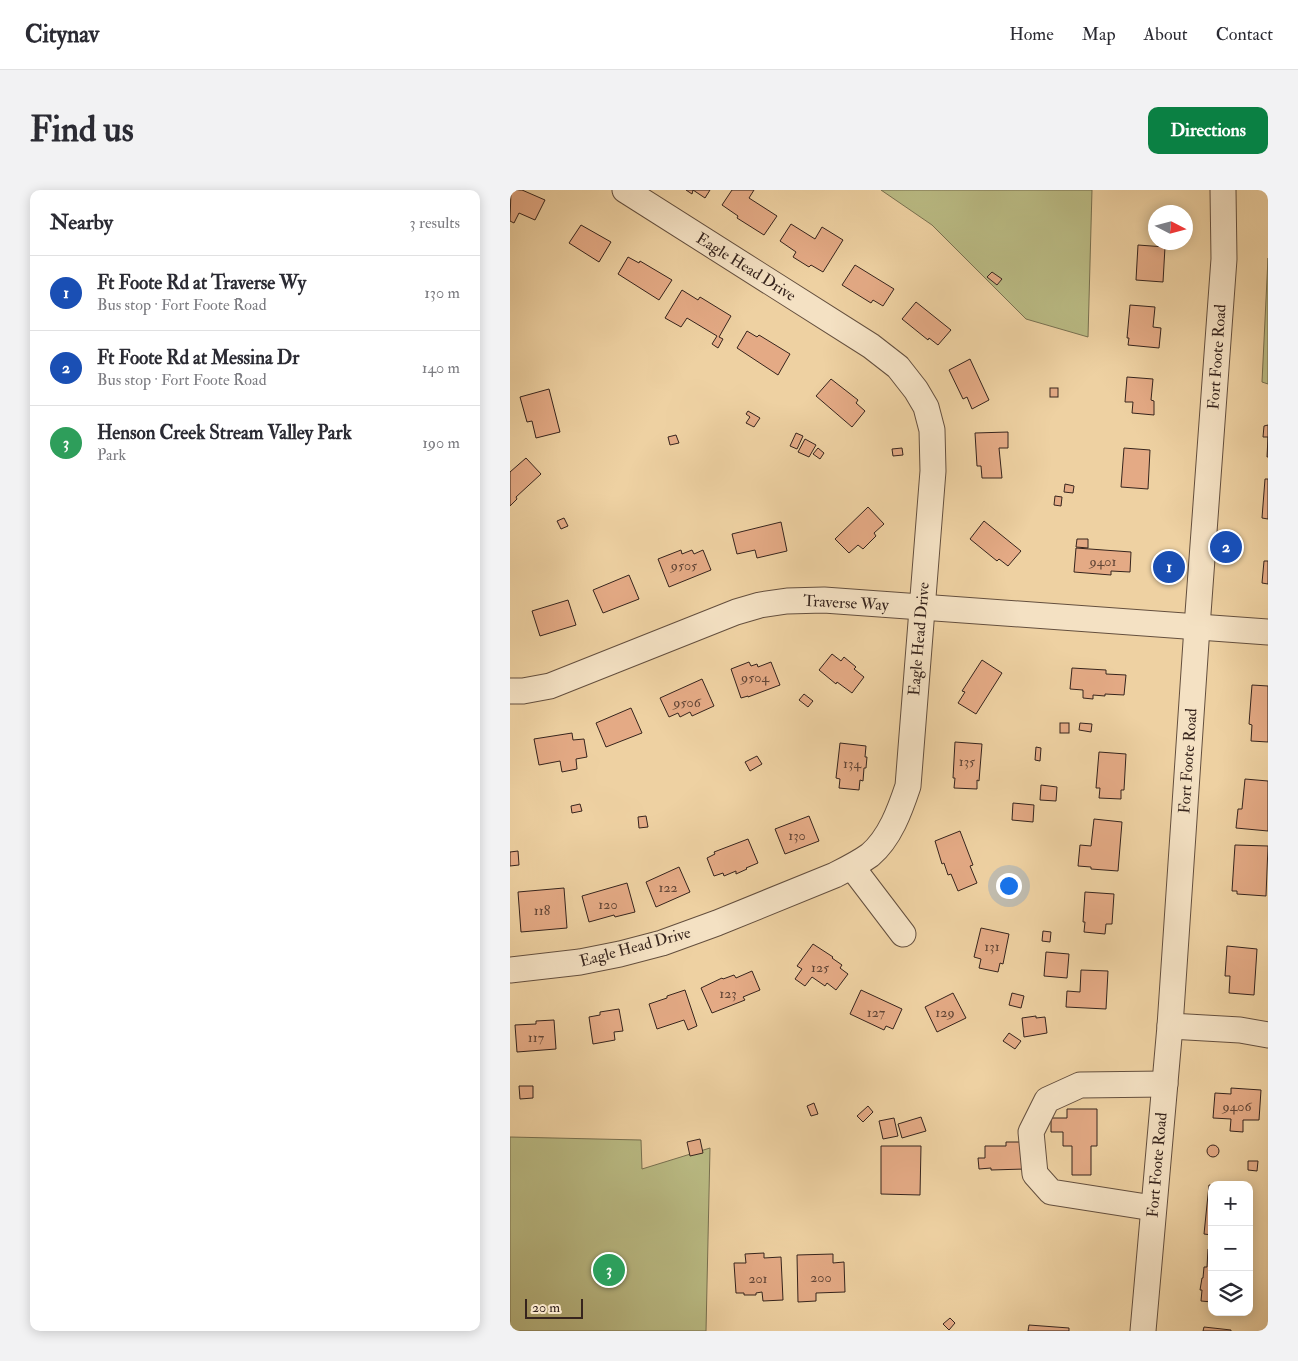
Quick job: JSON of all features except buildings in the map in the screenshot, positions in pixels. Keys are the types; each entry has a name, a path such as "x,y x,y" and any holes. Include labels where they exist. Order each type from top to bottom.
{"street":[{"name":"Eagle Head Drive","path":"510,970 580,962 662,943 733,917 835,875 870,854 885,838 908,786 933,471 932,430 926,407 916,390 898,367 871,346 625,190"},
{"name":"Fort Foote Road","path":"1143,1331 1170,1026 1224,259 1223,190"},
{"name":"Traverse Way","path":"510,691 523,691 550,686 736,612 760,605 787,601 824,600 1268,632"},
{"path":"852,866 904,934"},
{"path":"1170,1026 1240,1030 1268,1035"},
{"path":"1153,1208 1051,1192 1035,1174 1031,1132 1046,1100 1080,1085 1164,1084"}],"green space":[{"path":"881,190 1092,190 1088,337 1026,319 932,225"},
{"path":"1268,258 1268,384 1262,382"},
{"path":"510,1137 641,1140 642,1169 710,1148 706,1331 510,1331"}],"place":[{"name":"Ft Foote Rd at Messina Dr","path":"1226,547"},
{"name":"Ft Foote Rd at Traverse Wy","path":"1169,567"},
{"name":"Henson Creek Stream Valley Park","path":"609,1270"}]}
